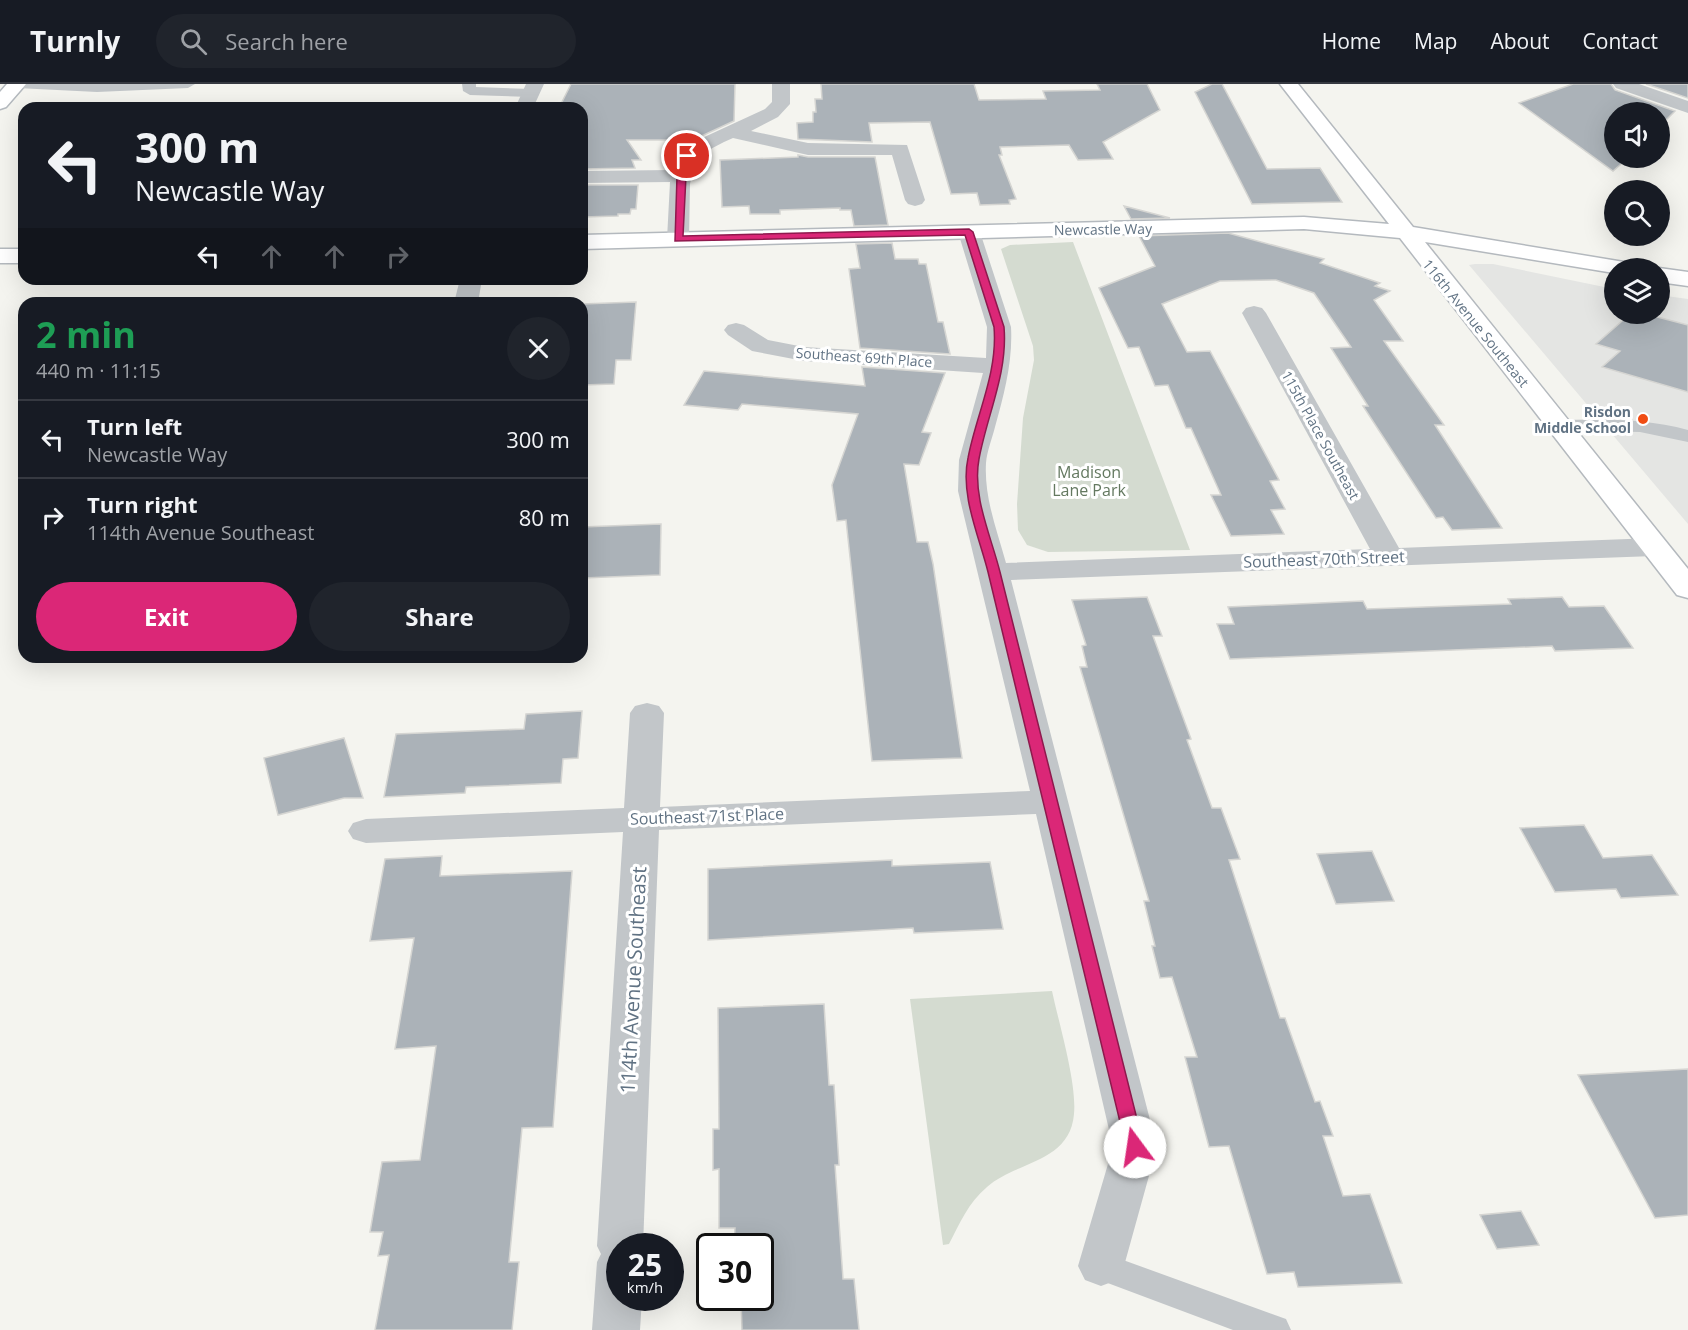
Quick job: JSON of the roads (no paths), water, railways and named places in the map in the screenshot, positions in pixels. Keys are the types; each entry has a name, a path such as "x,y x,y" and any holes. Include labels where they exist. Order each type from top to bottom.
{"street":[{"path":"678,239 681,176 687,156 695,148 734,133 775,111 781,104 781,84"},
{"name":"116th Avenue Southeast","path":"1289,84 1688,589"},
{"path":"1622,84 1688,107"},
{"path":"734,133 808,149 900,149 915,200"},
{"path":"588,177 681,176"},
{"name":"Newcastle Way","path":"588,242 1304,224 1403,231 1604,265"},
{"path":"969,232 999,327 1000,342 990,399 973,460 972,491 994,572 1135,1147 1101,1266"},
{"path":"0,256 18,256"},
{"path":"1670,277 1688,279"},
{"name":"115th Place Southeast","path":"1254,314 1389,557"},
{"name":"Southeast 69th Place","path":"736,330 761,345 804,354 997,366"},
{"name":"Southeast 70th Street","path":"994,572 1654,547"},
{"name":"114th Avenue Southeast","path":"621,1233 647,713"},
{"name":"Southeast 71st Place","path":"366,831 1049,802"},
{"path":"616,1330 617,1311"}],"lane":[{"path":"7,92 188,84"},
{"path":"469,84 470,91 480,93 530,95"},
{"path":"1558,426 1625,424 1666,429 1688,436"},
{"path":"1101,1266 1274,1330"}],"place":[{"name":"Risdon Middle School","path":"1643,419"}],"park label":[{"name":"Madison Lane Park","path":"1089,481"}]}
